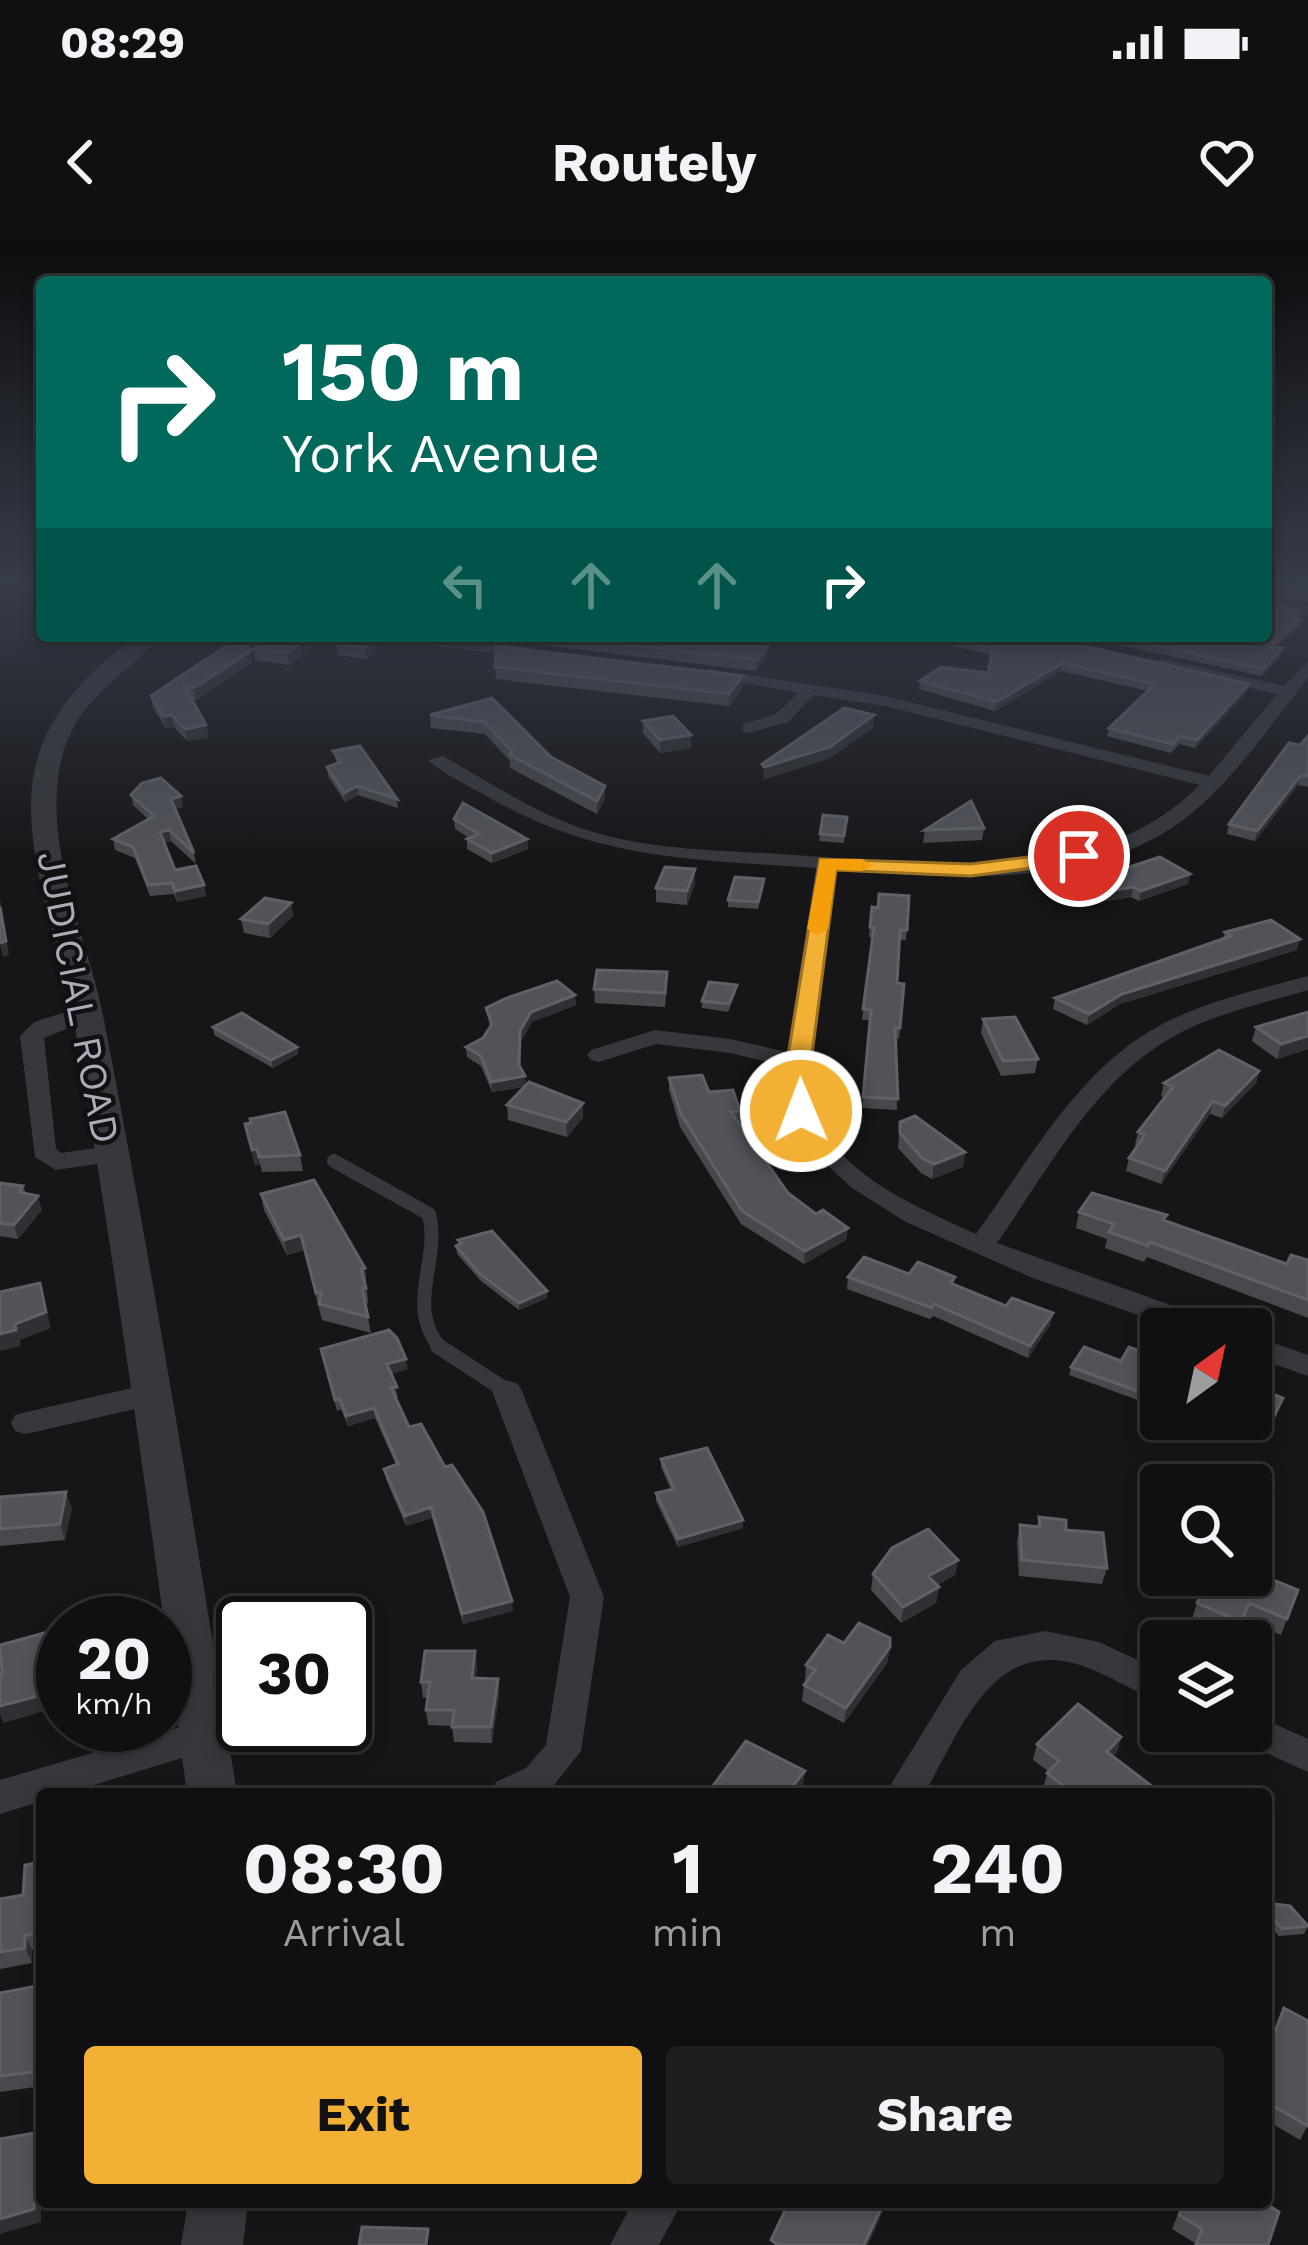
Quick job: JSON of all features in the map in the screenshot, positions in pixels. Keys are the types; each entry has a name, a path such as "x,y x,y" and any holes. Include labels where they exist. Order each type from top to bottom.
{"street":[{"name":"JUDICIAL ROAD","path":"103,675 71,711 50,752 43,814 88,1012 211,1788"},
{"path":"714,675 813,687 1211,782"},
{"path":"1208,675 1288,692"},
{"path":"437,760 552,823 597,840 664,853 971,870 1079,856 1164,825 1211,782 1303,675"},
{"path":"749,728 782,718 813,687"},
{"path":"827,863 799,1062 801,1111 832,1161 893,1207 981,1246 1151,1308"},
{"path":"981,1246 1106,1078 1145,1043 1203,1016 1308,983"},
{"path":"88,1012 32,1036 44,1152 56,1162 110,1154"},
{"path":"599,1055 655,1037 730,1046 799,1062"},
{"path":"1272,1353 1308,1366"},
{"path":"506,1391 586,1597 563,1751 538,1780 521,1788"},
{"path":"26,1423 150,1395"},
{"path":"908,1788 973,1680 1006,1651 1045,1645 1087,1652 1140,1677"},
{"path":"0,1797 204,1736"},
{"path":"1272,1739 1308,1756"},
{"path":"212,2245 217,2208"},
{"path":"633,2245 655,2208"}],"lane":[{"path":"334,1160 429,1214 433,1245 419,1295 425,1329 445,1357 506,1391"}],"building":[{"path":"183,675 215,675 194,688 185,687 206,725 185,729 172,715 163,716 151,696"},
{"path":"561,675 743,676 729,694"},
{"path":"930,675 1043,675 996,702 920,681"},
{"path":"1114,675 1208,675 1249,684 1197,740 1180,736 1173,744 1109,728 1155,684"},
{"path":"492,698 551,757 605,786 597,801 510,755 512,751 484,722 430,715"},
{"path":"844,708 874,715 830,747 764,767 762,764"},
{"path":"673,716 691,735 660,740 643,721"},
{"path":"1308,736 1308,776 1301,775 1257,831 1229,824 1289,743 1300,745"},
{"path":"360,746 397,799 357,786 344,793 327,767 341,762 333,751"},
{"path":"161,778 181,796 171,799 194,853 169,830 160,832 175,870 196,866 204,885 175,891 172,883 148,885 133,847 113,839 154,816 131,795 142,783"},
{"path":"971,801 984,828 925,830"},
{"path":"463,803 527,839 492,853 467,839 479,834 454,819"},
{"path":"823,815 847,817 844,836 820,834"},
{"path":"1160,857 1190,874 1141,891 1133,887 1084,895 1081,883"},
{"path":"665,867 695,869 687,891 656,888"},
{"path":"735,877 764,879 758,902 728,900"},
{"path":"879,894 909,896 907,930 900,930 897,983 904,984 900,1028 895,1028 898,1099 863,1097 871,1010 863,1009 874,928 870,927 872,907 878,908"},
{"path":"265,898 291,903 268,924 241,919"},
{"path":"0,907 6,941 0,943"},
{"path":"1271,920 1300,939 1122,994 1089,1014 1055,998 1231,936 1225,932"},
{"path":"597,970 667,972 665,993 594,989"},
{"path":"557,981 575,995 531,1012 520,1031 519,1065 525,1076 491,1082 481,1056 466,1047 483,1038 492,1024 486,1008"},
{"path":"709,982 737,985 729,1004 702,1001"},
{"path":"1308,1012 1308,1036 1281,1044 1256,1027"},
{"path":"242,1013 297,1047 271,1060 213,1027"},
{"path":"1015,1017 1038,1059 1003,1061 983,1019"},
{"path":"1219,1050 1259,1071 1225,1106 1213,1101 1165,1171 1129,1158 1145,1135 1138,1132 1173,1087 1164,1083"},
{"path":"702,1075 709,1092 733,1090 740,1111 731,1112 788,1193 816,1214 823,1210 848,1228 805,1251 742,1211 681,1114 669,1078"},
{"path":"529,1082 583,1103 566,1122 507,1105"},
{"path":"285,1112 300,1155 259,1157 257,1149 252,1150 245,1124"},
{"path":"915,1116 965,1152 934,1164 922,1158 900,1133 900,1122"},
{"path":"314,1180 365,1268 361,1269 366,1288 362,1288 368,1317 319,1304 321,1292 316,1293 301,1235 284,1240 261,1194"},
{"path":"0,1183 23,1186 19,1192 38,1196 14,1225 0,1223"},
{"path":"1092,1193 1167,1215 1163,1220 1287,1264 1291,1255 1308,1260 1308,1300 1150,1242 1148,1246 1109,1232 1114,1224 1079,1212"},
{"path":"492,1231 547,1291 519,1303 480,1274 456,1246 461,1243 458,1240"},
{"path":"864,1257 909,1274 918,1262 955,1277 950,1283 1006,1306 1012,1298 1053,1313 1030,1346 934,1304 932,1308 848,1277"},
{"path":"40,1283 46,1312 0,1334 0,1292"},
{"path":"389,1330 406,1359 387,1364 397,1387 391,1388 409,1427 421,1424 445,1467 452,1465 483,1512 512,1601 462,1614 431,1507 405,1516 384,1469 398,1464 374,1408 346,1416 340,1399 335,1400 321,1349"},
{"path":"1084,1347 1121,1361 1129,1347 1140,1351 1140,1392 1071,1367"},
{"path":"1272,1394 1283,1398 1272,1420"},
{"path":"707,1448 743,1520 678,1539 656,1493 674,1489 661,1459"},
{"path":"66,1492 60,1524 0,1529 0,1497"},
{"path":"1039,1517 1066,1520 1066,1530 1103,1533 1107,1568 1022,1560 1020,1525 1040,1527"},
{"path":"928,1529 958,1560 928,1576 939,1587 903,1607 873,1574 892,1548"},
{"path":"1272,1579 1298,1590 1287,1619 1249,1603 1242,1620 1236,1620 1197,1603 1200,1596 1272,1596"},
{"path":"859,1623 890,1638 890,1647 846,1708 804,1685 815,1670 806,1665 828,1635 844,1643"},
{"path":"36,1635 36,1697 0,1706 0,1645"},
{"path":"425,1651 475,1651 472,1678 498,1679 491,1727 452,1727 454,1710 426,1710 430,1682 421,1682"},
{"path":"1078,1704 1121,1737 1107,1752 1154,1788 1066,1788 1047,1773 1059,1761 1037,1744"},
{"path":"746,1741 805,1771 791,1788 711,1788"},
{"path":"36,1863 36,1934 25,1935 25,1948 0,1952 0,1899 23,1895 25,1865"},
{"path":"1272,1904 1290,1906 1308,1926 1282,1929 1272,1918"},
{"path":"36,1986 36,2072 0,2076 0,1993"},
{"path":"1284,2008 1308,2021 1308,2126 1272,2105 1272,2039"},
{"path":"36,2133 34,2209 0,2219 0,2139"},
{"path":"786,2208 881,2208 864,2245 778,2245 771,2240"},
{"path":"1182,2208 1272,2208 1279,2212 1268,2245 1196,2245 1202,2229 1179,2215"},
{"path":"362,2227 428,2229 426,2245 359,2245"}],"slow traffic":[{"path":"817,929 827,863 862,865"}],"route":[{"path":"801,1111 799,1062 827,863 971,870 1079,856"}]}
